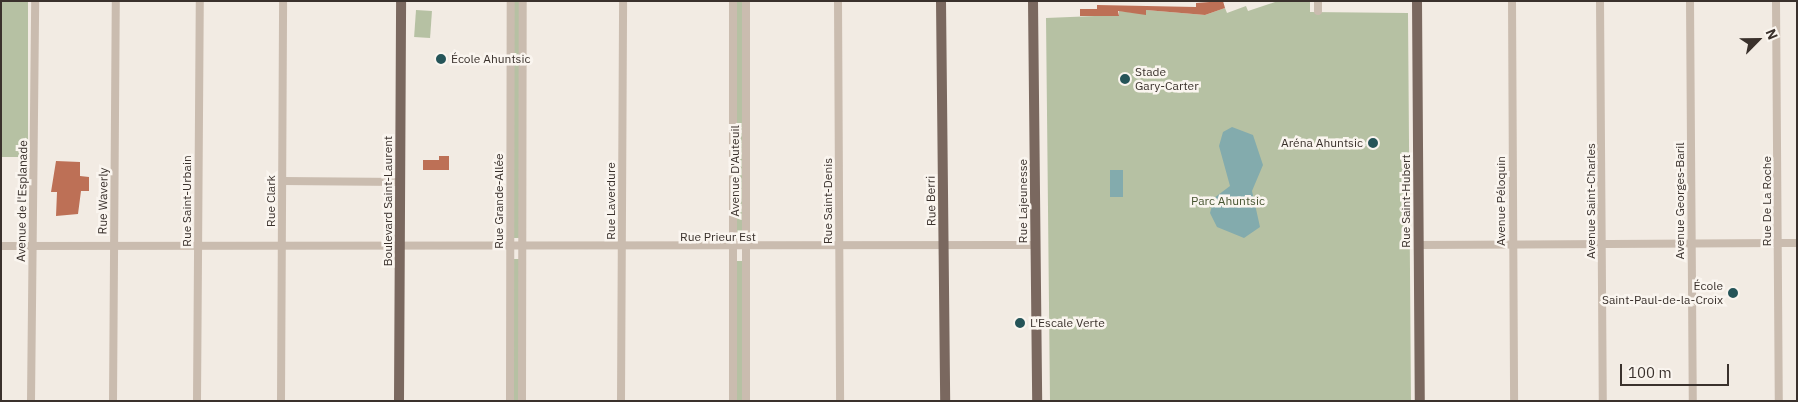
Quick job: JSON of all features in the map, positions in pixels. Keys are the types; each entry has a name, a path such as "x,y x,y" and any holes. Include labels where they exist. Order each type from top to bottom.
{"main road":[{"name":"Boulevard Saint-Laurent","path":"399,401 401,1"},
{"name":"Rue Berri","path":"941,1 945,401"},
{"name":"Rue Lajeunesse","path":"1033,1 1037,401"},
{"name":"Rue Saint-Hubert","path":"1417,1 1420,401"}],"street":[{"name":"Avenue de l'Esplanade","path":"31,401 35,1"},
{"name":"Rue Waverly","path":"112,401 116,1"},
{"name":"Rue Saint-Urbain","path":"197,401 200,1"},
{"name":"Rue Clark","path":"281,401 283,1"},
{"name":"Rue Grande-Allée","path":"510,401 511,1"},
{"name":"Rue Grande-Allée","path":"522,401 523,1"},
{"name":"Rue Laverdure","path":"621,401 623,1"},
{"name":"Avenue D'Auteuil","path":"732,401 733,1"},
{"name":"Avenue D'Auteuil","path":"746,1 746,401"},
{"name":"Rue Saint-Denis","path":"838,1 840,401"},
{"path":"1318,1 1318,11"},
{"name":"Avenue Péloquin","path":"1512,1 1514,401"},
{"name":"Avenue Saint-Charles","path":"1600,1 1603,401"},
{"name":"Avenue Georges-Baril","path":"1690,1 1693,401"},
{"name":"Rue De La Roche","path":"1776,1 1779,401"},
{"path":"283,181 400,182"},
{"path":"1419,245 1797,243"},
{"name":"Rue Prieur Est","path":"1,246 839,248 1036,245"}],"green space":[{"path":"1,1 28,1 28,157 1,157"},
{"path":"514,1 521,1 519,238 513,238"},
{"path":"736,1 743,1 743,238 736,238"},
{"name":"Parc Ahuntsic","path":"1278,1 1310,1 1310,12 1408,13 1411,401 1050,401 1046,18 1119,15 1119,11 1146,14 1146,10 1205,15 1225,8 1227,13 1246,6 1248,11"},
{"path":"416,10 432,11 430,38 414,37"},
{"path":"513,259 519,259 519,401 513,401"},
{"path":"736,261 743,261 743,401 736,401"}],"water":[{"path":"1232,127 1253,135 1263,165 1252,191 1260,227 1244,238 1217,227 1210,213 1214,198 1230,186 1219,146 1223,132"},
{"path":"1110,170 1123,170 1123,197 1110,197"}],"building":[{"path":"1223,1 1225,8 1205,15 1146,10 1146,15 1118,11 1119,16 1080,16 1080,9 1097,9 1097,5 1196,7 1196,3"},
{"path":"439,156 449,156 449,170 423,170 423,160 439,160"},
{"path":"56,161 80,162 80,176 89,177 89,191 81,191 78,214 56,216 57,192 51,192"}],"place":[{"name":"École Ahuntsic","path":"441,59"},
{"name":"Stade Gary-Carter","path":"1125,79"},
{"name":"Aréna Ahuntsic","path":"1373,143"},
{"name":"École Saint-Paul-de-la-Croix","path":"1733,293"},
{"name":"L'Escale Verte","path":"1020,323"}]}
